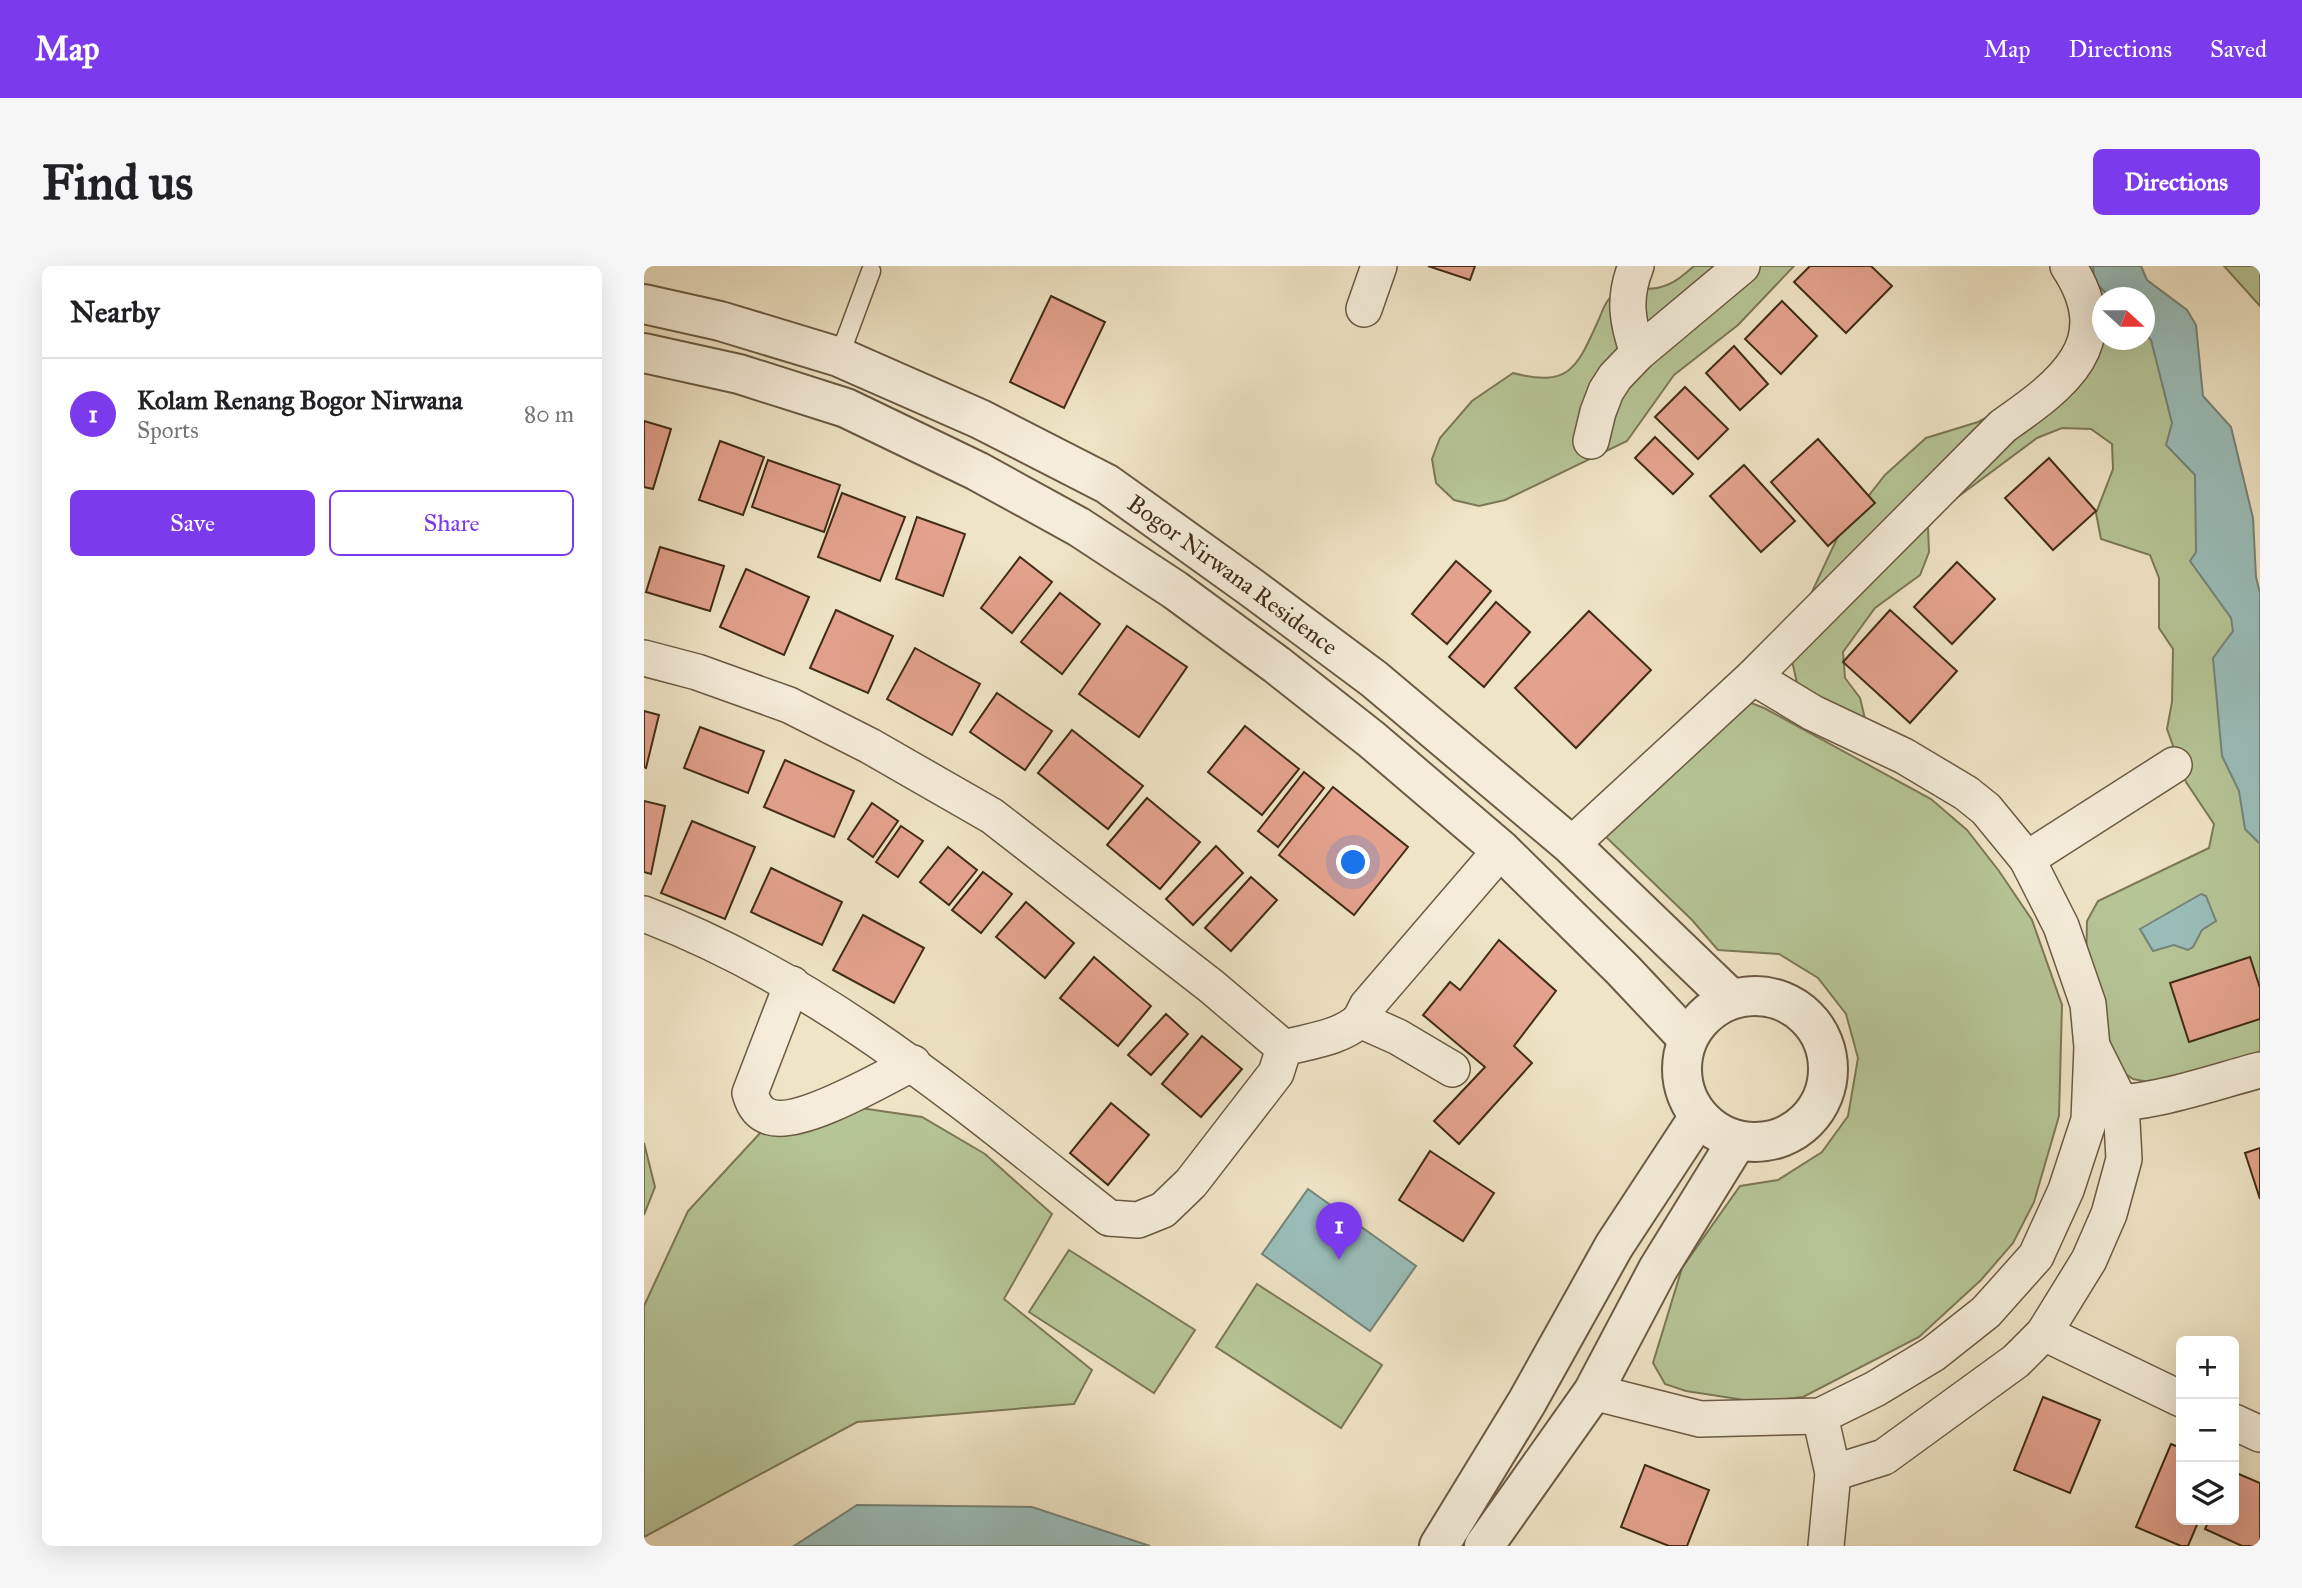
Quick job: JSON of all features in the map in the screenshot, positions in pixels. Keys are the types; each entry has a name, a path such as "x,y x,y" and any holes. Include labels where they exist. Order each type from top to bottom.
{"street":[{"path":"1364,309 1379,266"},
{"path":"1636,266 1628,298 1628,324 1638,353"},
{"path":"1571,845 1753,677 2003,426 2029,408 2068,374 2080,355 2088,323 2080,283 2068,266"},
{"path":"1591,440 1606,391 1615,377 1638,353 1735,268"},
{"name":"Bogor Nirwana Residence","path":"644,304 720,321 839,357 980,419 1107,484 1374,679 1571,845 1731,999"},
{"name":"Bogor Nirwana Residence","path":"644,353 739,374 846,408 977,471 1079,527 1175,590 1371,738 1502,850 1687,1038"},
{"path":"1079,527 1107,484"},
{"path":"644,658 696,672 789,705 870,746 992,816 1191,970 1284,1048"},
{"path":"1753,677 1813,713 1904,755 1966,793 1986,809 2027,859 2061,926 2088,1004 2092,1047 2105,1104 2124,1159 2109,1214 2089,1260 2044,1333 2016,1361 1884,1457 1833,1473"},
{"path":"2027,859 2174,765"},
{"path":"1284,1048 1335,1034 1351,1028 1360,1020 1367,1006 1502,850"},
{"path":"644,914 743,957 792,984 913,1063 1109,1218 1138,1220 1163,1210 1191,1183 1276,1073 1284,1048"},
{"path":"792,984 750,1093 754,1106 768,1117 810,1113 913,1063"},
{"path":"1758,995 1785,1001 1807,1016 1822,1039 1829,1066 1825,1093 1811,1117 1790,1134 1764,1143 1737,1141 1716,1132 1698,1118 1687,1100 1682,1080 1682,1059 1687,1038 1699,1020 1714,1007 1731,999 1758,995"},
{"path":"1360,1020 1398,1037 1452,1069"},
{"path":"1593,1392 1700,1419 1820,1416 1875,1389 1933,1354 1986,1312 2036,1256 2066,1190 2089,1120 2105,1104 2260,1070"},
{"path":"1439,1546 1527,1402 1614,1246 1698,1118"},
{"path":"1484,1546 1593,1392 1658,1269 1737,1141"},
{"path":"2044,1333 2176,1397"},
{"path":"1820,1416 1833,1473 1826,1546"},
{"path":"2239,1424 2260,1434"}],"lane":[{"path":"839,357 872,271"}],"green space":[{"path":"1694,266 1794,266 1738,325 1674,375 1627,441 1505,500 1479,506 1454,500 1436,483 1432,459 1440,438 1472,401 1513,373 1548,378 1569,370 1584,350 1607,301 1612,296 1631,288 1663,287"},
{"path":"2060,266 2103,266 2118,287 2092,287 2092,350 2155,350 2155,342 2243,626 2260,835 2260,1058 2164,1085 2133,1079 2113,1065 2086,967 2087,921 2098,901 2209,848 2214,824 2186,782 2167,729 2172,702 2173,649 2159,628 2159,578 2150,555 2101,539 2096,513 2113,469 2112,444 2091,429 2062,428 2037,438 1947,505 1928,527 1929,552 1920,575 1875,608 1843,652 1845,678 1860,698 1866,723 1812,704 1797,683 1788,643 1840,532 1885,475 1926,438 1978,422 2019,401 2078,356"},
{"path":"2224,266 2260,266 2260,306"},
{"path":"1751,703 1931,799 1967,830 2032,920 2062,1005 2059,1116 2034,1202 2013,1243 1981,1280 1919,1337 1803,1397 1757,1402 1686,1391 1665,1384 1653,1363 1682,1268 1740,1186 1778,1180 1822,1152 1848,1116 1858,1058 1846,1014 1818,978 1779,954 1718,950 1692,920 1603,834 1738,706"},
{"path":"847,1106 922,1117 985,1154 1052,1214 1004,1299 1092,1370 1074,1404 857,1422 644,1537 644,1306 688,1211 762,1131"},
{"path":"644,1143 655,1187 644,1215"},
{"path":"1069,1250 1195,1330 1154,1393 1029,1312"},
{"path":"1257,1284 1382,1365 1341,1428 1216,1347"}],"water":[{"path":"2093,266 2141,266 2147,280 2187,310 2196,325 2203,396 2231,427 2253,518 2256,577 2260,593 2260,844 2245,829 2239,791 2222,756 2213,658 2233,631 2231,618 2190,561 2196,552 2195,475 2166,445 2172,423 2154,350 2155,287 2100,287 2095,282"},
{"path":"2201,894 2206,896 2216,921 2202,930 2193,947 2188,950 2174,945 2153,951 2140,929"},
{"path":"1308,1189 1416,1266 1370,1331 1262,1254"},
{"path":"857,1505 1032,1507 1150,1546 794,1546"}],"building":[{"path":"1428,266 1475,266 1470,280"},
{"path":"1810,266 1871,266 1892,286 1846,333 1794,282"},
{"path":"1051,296 1105,322 1064,408 1010,382"},
{"path":"1782,301 1817,336 1781,374 1745,339"},
{"path":"1734,346 1768,384 1740,410 1706,373"},
{"path":"1685,387 1728,429 1698,459 1655,417"},
{"path":"644,421 671,429 653,489 644,487"},
{"path":"1655,437 1693,474 1673,494 1635,458"},
{"path":"1818,439 1875,503 1828,546 1771,482"},
{"path":"720,441 764,457 743,515 699,500"},
{"path":"2049,458 2096,511 2053,550 2005,498"},
{"path":"768,460 840,485 824,532 752,507"},
{"path":"1744,465 1795,521 1761,552 1710,496"},
{"path":"842,493 905,517 880,581 818,557"},
{"path":"917,517 965,534 943,596 896,579"},
{"path":"660,547 724,566 710,611 646,592"},
{"path":"1020,557 1052,582 1012,633 981,608"},
{"path":"1456,561 1491,591 1447,644 1412,614"},
{"path":"1957,562 1995,599 1952,644 1914,607"},
{"path":"746,569 809,597 784,655 720,627"},
{"path":"1060,593 1100,624 1062,674 1021,642"},
{"path":"1496,602 1530,632 1484,687 1449,657"},
{"path":"836,610 893,636 868,693 810,668"},
{"path":"1890,610 1957,671 1910,723 1843,662"},
{"path":"1589,611 1651,670 1576,748 1515,688"},
{"path":"1127,626 1187,667 1139,737 1079,694"},
{"path":"915,648 980,684 952,735 887,699"},
{"path":"997,693 1052,731 1025,770 970,732"},
{"path":"644,711 659,715 646,768 644,767"},
{"path":"1245,726 1299,769 1262,815 1208,772"},
{"path":"700,727 764,751 748,793 684,768"},
{"path":"1072,730 1143,786 1108,829 1038,773"},
{"path":"785,760 854,791 834,837 764,807"},
{"path":"1304,772 1324,788 1278,847 1258,831"},
{"path":"1333,787 1408,847 1354,915 1279,855"},
{"path":"1147,798 1200,842 1160,889 1107,845"},
{"path":"644,801 665,806 651,874 644,872"},
{"path":"872,803 898,821 873,857 848,839"},
{"path":"692,821 755,847 725,919 661,893"},
{"path":"901,826 923,841 898,877 876,862"},
{"path":"1216,846 1243,873 1193,925 1166,899"},
{"path":"948,847 977,870 949,905 920,882"},
{"path":"771,868 842,902 822,945 751,912"},
{"path":"983,872 1012,894 981,933 952,910"},
{"path":"1251,877 1277,900 1231,951 1205,928"},
{"path":"1026,902 1074,943 1045,978 996,937"},
{"path":"863,915 924,948 894,1003 833,970"},
{"path":"1499,940 1556,991 1514,1046 1532,1063 1459,1144 1434,1121 1485,1067 1423,1015 1450,982 1460,990"},
{"path":"1094,957 1151,1006 1118,1046 1060,998"},
{"path":"2250,957 2260,988 2260,1019 2189,1042 2170,983"},
{"path":"1166,1014 1188,1034 1151,1075 1128,1055"},
{"path":"1202,1036 1242,1069 1201,1117 1162,1084"},
{"path":"1111,1103 1149,1135 1108,1185 1070,1153"},
{"path":"2260,1148 2260,1199 2245,1153"},
{"path":"1430,1151 1494,1193 1463,1241 1399,1200"},
{"path":"2043,1397 2100,1420 2070,1493 2014,1470"},
{"path":"2171,1444 2176,1446 2176,1525 2197,1525 2188,1546 2181,1546 2136,1527"},
{"path":"1645,1465 1709,1490 1687,1546 1669,1546 1621,1527"},
{"path":"2239,1474 2260,1483 2260,1546 2242,1546 2205,1529 2207,1525 2239,1525"}],"place":[{"name":"Kolam Renang Bogor Nirwana","path":"1339,1260"}]}
